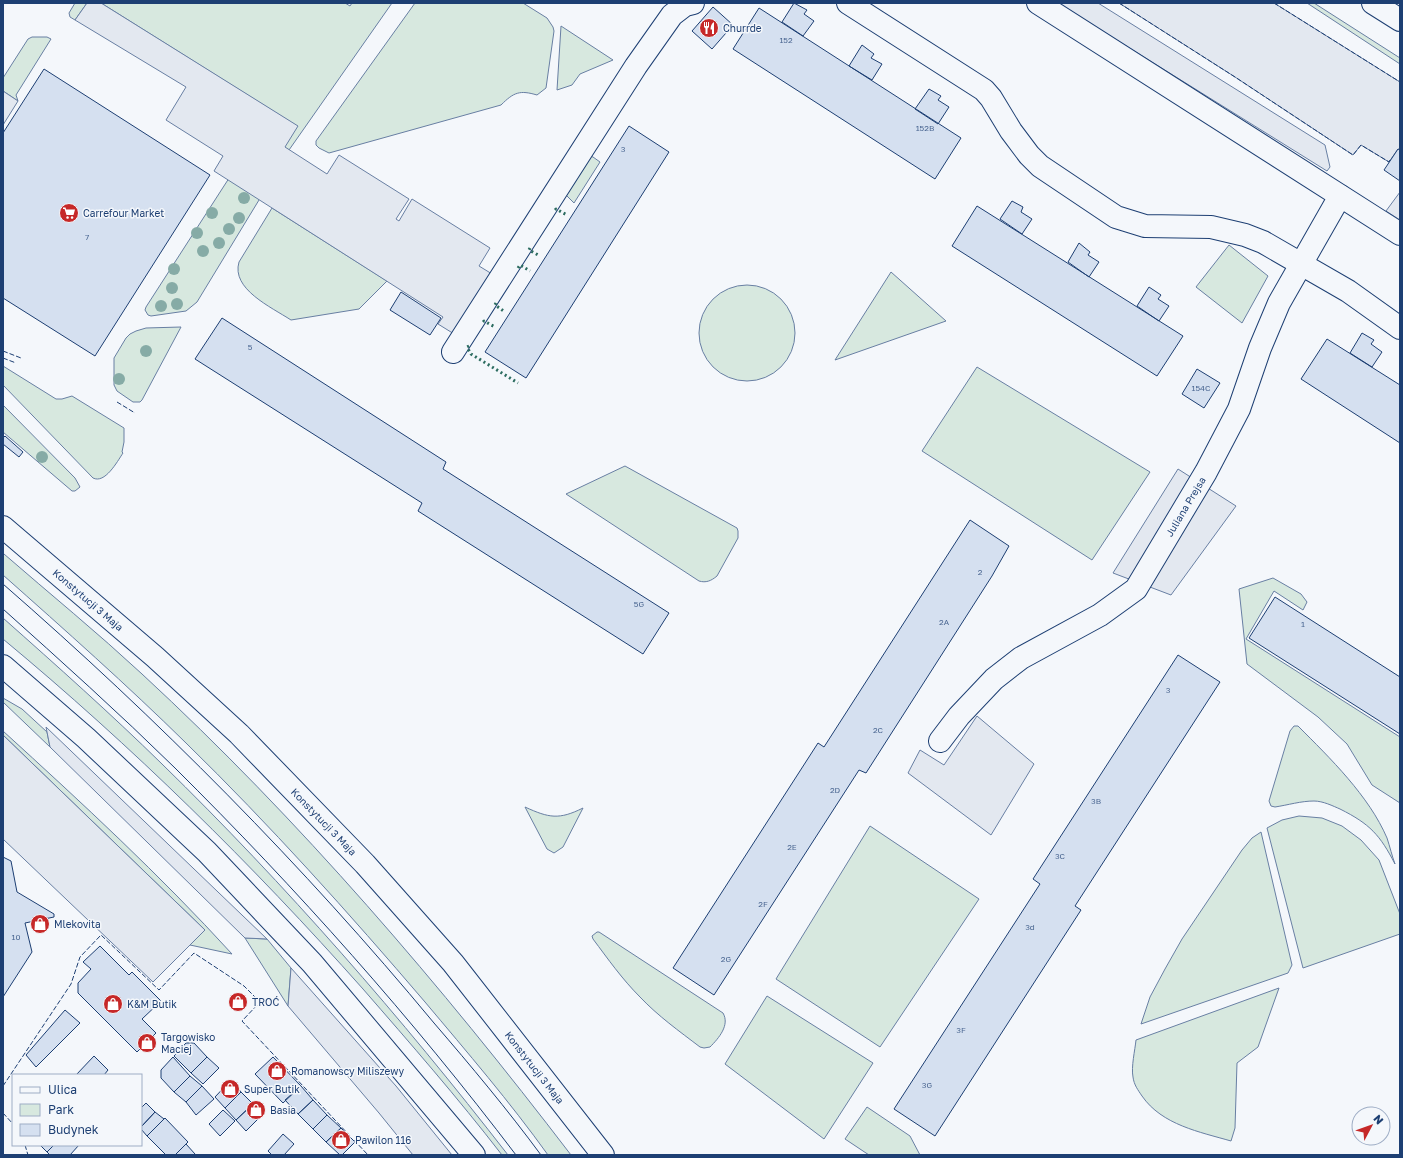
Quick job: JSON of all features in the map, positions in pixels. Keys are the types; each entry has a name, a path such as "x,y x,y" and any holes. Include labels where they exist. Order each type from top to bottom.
{"street":[{"path":"452,352 636,66 672,15 685,5 693,3"},
{"path":"848,3 984,90 992,98 1011,131 1028,155 1040,166 1116,217 1145,226 1211,227 1245,235 1264,242 1348,291 1400,328"},
{"path":"1038,3 1400,234"},
{"path":"1373,3 1400,20"},
{"name":"Juliana Prejsa","path":"940,741 959,716 994,679 1021,658 1100,615 1136,589 1206,472 1239,409 1260,348 1279,303 1340,196"},
{"name":"Konstytucji 3 Maja","path":"3,527 155,657 239,734 365,864 453,963 603,1155"},
{"path":"3,666 131,780 217,863 312,963 474,1155"}],"green space":[{"path":"75,3 87,3 75,20 70,17 69,13"},
{"path":"101,3 345,3 350,6 352,3 392,3 289,150 284,147 297,126"},
{"path":"415,3 523,3 547,18 554,31 546,88 537,95 518,93 510,97 501,105 329,153 319,148 316,145 316,141"},
{"path":"1307,3 1314,3 1400,58 1400,64"},
{"path":"561,26 613,60 580,74 572,85 557,90"},
{"path":"32,37 47,37 51,39 16,95 18,101 3,91 3,78 28,39"},
{"path":"587,155 600,162 574,203 564,193"},
{"path":"242,158 266,173 259,200 197,302 186,311 151,316 148,315 145,310 146,307"},
{"path":"272,208 387,281 359,309 291,320 273,309 254,296 247,289 241,281 238,272 239,262"},
{"path":"1229,245 1268,276 1242,323 1196,287"},
{"path":"891,272 946,321 835,360"},
{"path":"747,285 765,289 774,293 781,299 787,306 791,315 795,333 791,351 787,360 781,367 774,373 765,377 747,381 729,377 720,373 713,367 707,360 703,351 699,333 703,315 707,306 713,299 720,293 729,289"},
{"path":"181,327 140,402 133,402 117,391 114,385 114,358 130,334 146,328"},
{"path":"3,366 56,399 72,396 124,428 123,453 106,475 102,478 93,478 3,385"},
{"path":"977,367 1150,472 1092,560 922,451"},
{"path":"3,405 75,478 80,487 75,491 72,491 3,432"},
{"path":"625,466 737,528 738,538 717,576 708,581 699,581 566,494"},
{"path":"4,554 142,674 257,787 313,846 420,967 522,1092 571,1155 548,1155 503,1096 425,1002 338,903 248,806 164,721 3,575"},
{"path":"1273,578 1301,594 1307,602 1303,610 1274,591 1246,639 1400,737 1400,803 1372,785 1347,744 1318,717 1247,664 1239,589"},
{"path":"3,618 142,745 253,857 298,905 384,1003 508,1155 502,1155 416,1050 321,942 190,807 98,721 3,639"},
{"path":"3,698 22,709 47,732 50,747 3,702"},
{"path":"1294,726 1298,726 1323,751 1348,778 1370,807 1387,838 1395,864 1379,838 1367,825 1340,809 1317,801 1299,802 1275,807 1271,806 1269,801 1290,731"},
{"path":"3,731 149,868 232,954 190,945 205,930 3,735"},
{"path":"525,807 554,816 575,812 583,808 563,847 554,853 547,849"},
{"path":"1299,816 1322,818 1342,826 1361,840 1379,860 1400,914 1400,934 1303,968 1267,828 1282,820"},
{"path":"870,826 979,899 880,1047 776,979"},
{"path":"1261,832 1292,965 1288,973 1141,1024 1150,997 1182,939 1242,850 1252,838"},
{"path":"597,932 723,1013 725,1018 724,1027 717,1040 710,1047 700,1047 661,1017 633,990 593,939 592,936"},
{"path":"245,938 267,939 291,968 288,1006"},
{"path":"1279,988 1258,1047 1237,1063 1235,1128 1231,1141 1182,1126 1171,1121 1150,1106 1135,1085 1132,1068 1136,1040"},
{"path":"767,996 873,1063 824,1139 725,1064"},
{"path":"867,1107 910,1136 920,1155 869,1155 845,1139"}],"shaded area":[{"path":"87,3 101,3 298,126 285,147 327,174 339,155 409,199 396,219 399,221 412,199 490,248 479,266 497,277 459,337 438,324 443,317 214,171 223,156 166,120 186,87 75,20"},
{"path":"1057,3 1098,3 1325,145 1330,167 1327,171"},
{"path":"1119,3 1274,3 1400,82 1400,150 1398,149 1389,162 1361,145 1353,155"},
{"path":"3,91 18,101 3,125"},
{"path":"1400,192 1400,220 1386,211"},
{"path":"1178,469 1236,506 1171,595 1113,573"},
{"path":"977,716 1034,764 991,835 908,773 920,750 944,765"},
{"path":"46,727 267,939 245,938 50,747"},
{"path":"3,735 205,930 153,982 3,839"},
{"path":"291,968 396,1086 452,1155 413,1155 288,1006"}],"building":[{"path":"794,3 807,10 804,14 814,21 803,36 782,22"},
{"path":"713,7 733,25 712,49 692,31"},
{"path":"759,8 961,138 935,179 733,49"},
{"path":"862,45 874,54 871,58 882,64 872,80 849,66"},
{"path":"44,69 210,175 95,356 3,298 3,133"},
{"path":"929,89 941,96 938,100 949,107 938,124 915,109"},
{"path":"629,126 669,152 526,378 485,352"},
{"path":"1398,149 1400,150 1400,181 1384,170"},
{"path":"1012,201 1023,207 1021,212 1032,219 1022,234 1000,219"},
{"path":"977,206 1183,336 1157,376 952,246"},
{"path":"1079,243 1090,252 1088,255 1099,262 1089,277 1068,262"},
{"path":"1149,287 1161,295 1158,299 1169,306 1159,321 1137,306"},
{"path":"401,292 441,318 430,335 390,310"},
{"path":"222,318 446,462 443,469 669,613 643,654 418,511 422,503 195,359"},
{"path":"1362,333 1374,340 1371,344 1382,352 1372,367 1350,353"},
{"path":"1327,339 1400,385 1400,443 1301,379"},
{"path":"1197,369 1220,383 1204,408 1182,394"},
{"path":"5,436 23,452 19,457 3,444 3,438"},
{"path":"970,520 1009,546 992,576 866,773 859,770 714,995 673,968 818,743 824,747"},
{"path":"1275,597 1400,677 1400,734 1249,638"},
{"path":"1178,655 1220,682 1075,906 1081,910 935,1136 894,1109 1040,884 1033,879"},
{"path":"3,857 11,861 17,892 54,914 54,917 25,923 32,952 3,997"},
{"path":"100,946 129,975 132,972 161,1001 142,1019 156,1033 137,1052 78,993 78,983 91,969 83,962"},
{"path":"65,1010 80,1023 36,1067 26,1055"},
{"path":"186,1043 194,1043 207,1057 191,1073 174,1056"},
{"path":"94,1056 108,1070 105,1074 77,1074"},
{"path":"173,1057 190,1076 174,1092 161,1078 161,1070"},
{"path":"207,1057 219,1068 203,1084 191,1073"},
{"path":"273,1057 301,1086 283,1103 255,1074"},
{"path":"190,1076 202,1086 186,1102 174,1092"},
{"path":"231,1080 241,1092 225,1108 215,1097"},
{"path":"202,1086 214,1099 196,1115 186,1102"},
{"path":"301,1086 313,1100 298,1114 285,1100"},
{"path":"241,1092 253,1104 236,1120 225,1108"},
{"path":"313,1100 327,1115 313,1129 298,1114"},
{"path":"146,1103 155,1112 142,1126 142,1107"},
{"path":"253,1104 263,1114 246,1131 236,1120"},
{"path":"223,1110 235,1121 220,1136 209,1124"},
{"path":"155,1112 164,1119 147,1136 142,1130 142,1126"},
{"path":"327,1115 341,1128 326,1142 313,1129"},
{"path":"165,1118 188,1142 175,1155 166,1155 147,1136"},
{"path":"341,1128 355,1142 342,1155 340,1155 326,1142"},
{"path":"283,1134 294,1144 284,1155 272,1155 268,1151"},
{"path":"186,1144 195,1154 194,1155 175,1155"},
{"path":"41,1146 53,1146 47,1152"},
{"path":"53,1146 78,1146 70,1155 50,1155 47,1152"}],"tram line":[{"path":"3,584 117,687 228,795 281,850 384,964 462,1055 541,1155"},
{"path":"3,609 90,687 175,768 265,860 395,1004 516,1155"}],"hedge":[{"path":"555,210 556,209 567,215"},
{"path":"530,248 529,250 540,256"},
{"path":"518,268 520,265 530,271"},
{"path":"496,303 495,305 505,312"},
{"path":"483,322 484,321 495,327"},
{"path":"469,346 467,347 471,354 518,383"}],"fence":[{"path":"1119,3 1353,155 1361,145 1389,162 1390,160"},
{"path":"1274,3 1400,82"},
{"path":"3,351 21,358"},
{"path":"3,358 16,363"},
{"path":"117,402 135,413"},
{"path":"3,1086 71,984 80,957 101,935 159,990 194,953 244,986 260,1002 242,1021 350,1136"},
{"path":"3,1113 12,1123"},
{"path":"354,1140 368,1155"},
{"path":"25,1146 28,1155"}],"place":[{"name":"Churrde","path":"709,28"},
{"name":"Carrefour Market","path":"69,213"},
{"name":"Mlekovita","path":"40,924"},
{"name":"TROĆ","path":"238,1002"},
{"name":"K&M Butik","path":"113,1004"},
{"name":"Targowisko Maciej","path":"147,1043"},
{"name":"Romanowscy Miliszewy","path":"277,1071"},
{"name":"Super Butik","path":"230,1089"},
{"name":"Basia","path":"256,1110"},
{"name":"Pawilon 116","path":"341,1140"}]}
